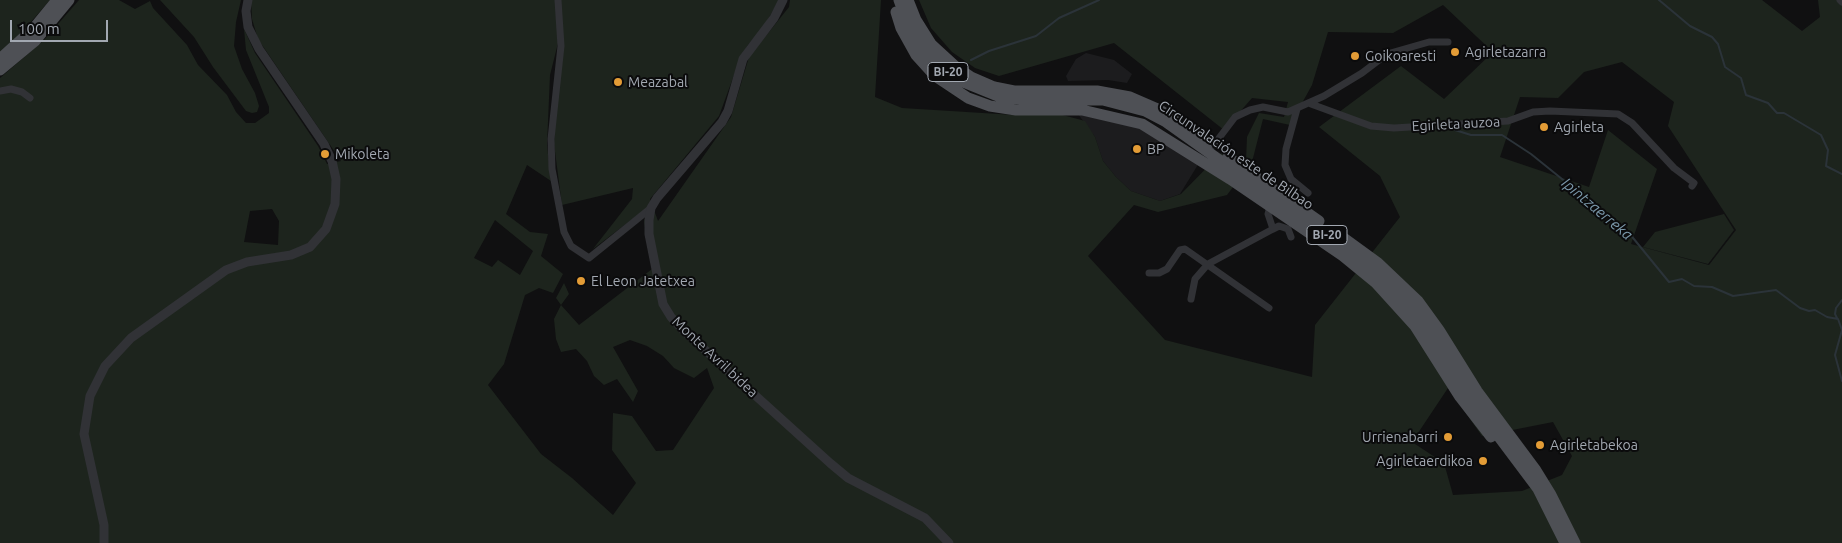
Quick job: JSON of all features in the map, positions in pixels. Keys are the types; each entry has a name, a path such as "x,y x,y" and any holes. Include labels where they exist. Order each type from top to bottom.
{"main road":[{"path":"0,59 34,28 57,0"},
{"path":"0,70 34,41 69,0"},
{"path":"892,0 901,28 916,55 935,76 968,98 990,106 1007,108 1065,108 1134,121 1155,131 1343,256 1394,301 1415,326 1479,423 1540,492"},
{"name":"Circunvalación este de Bilbao","path":"899,0 906,19 920,45 942,67 964,82 1000,97 1030,100 1103,100 1145,111 1166,122 1367,265 1393,287 1425,325 1472,400 1522,465 1540,492 1565,543"},
{"name":"Circunvalación este de Bilbao","path":"908,0 916,20 931,44 955,66 971,77 994,87 1014,90 1097,91 1130,97 1160,110 1364,252 1392,274 1418,301 1439,330 1477,391 1535,469 1551,495 1575,543"}],"street":[{"path":"104,543 104,525 84,434 90,396 105,366 130,338 226,270 241,263 291,255 310,247 326,229 335,204 337,188 332,161 324,144 259,49 248,27 246,11 248,0"},
{"path":"558,0 561,46 551,139 552,168 564,232 571,246 588,258 652,208"},
{"name":"Monte Avril bidea","path":"782,0 774,18 743,59 728,111 722,122 657,198 652,208 649,220 650,234 664,304 672,317 830,463 848,478 926,518 949,543"},
{"path":"1213,146 1235,117 1250,110 1263,107 1288,112 1297,109 1311,104 1362,73 1387,54 1430,42 1448,42"},
{"path":"0,91 11,89 22,92 30,98"},
{"name":"Egirleta auzoa","path":"1311,104 1372,126 1394,128 1508,121 1534,112 1618,114 1632,123 1674,168 1694,183 1692,186"},
{"path":"1297,109 1286,149 1285,165 1291,179 1308,194"},
{"path":"1270,206 1268,214 1273,229"},
{"path":"1191,299 1195,279 1208,264 1279,226 1288,229 1293,236"},
{"path":"1149,273 1159,273 1167,269 1180,250 1185,248 1269,308"}],"shaded area":[{"path":"0,0 50,0 9,47 0,53"},
{"path":"79,0 119,0 135,9 150,1 153,8 187,45 198,65 227,95 236,112 246,123 255,123 269,113 269,107 246,50 244,29 255,53 318,146 327,164 341,161 258,39 252,19 251,0 556,0 558,43 550,75 547,145 551,181 527,165 506,214 530,232 548,234 541,256 563,274 553,293 539,288 525,295 504,364 488,385 541,454 572,478 613,515 636,483 612,450 613,413 632,416 656,451 673,450 714,388 707,368 694,378 674,368 663,356 647,346 630,340 613,347 638,391 633,402 617,379 604,385 594,376 587,361 576,349 561,352 556,339 554,319 561,305 579,325 652,269 644,222 647,208 593,249 632,199 633,188 562,205 554,144 560,0 779,0 763,28 741,56 719,116 650,199 658,221 731,117 749,57 789,7 790,0 881,0 875,97 902,108 1015,115 1059,114 1085,121 1095,137 1103,161 1116,177 1131,191 1160,201 1181,194 1225,149 1246,161 1247,137 1259,113 1284,117 1288,102 1252,98 1224,130 1114,43 999,76 975,68 952,52 931,28 919,0 1762,0 1802,31 1820,17 1818,0 1842,0 1842,543 0,543 0,78 44,40","holes":["1443,5 1493,52 1444,99 1401,66 1319,127 1380,176 1400,217 1315,325 1312,377 1165,340 1088,256 1134,205 1158,212 1227,195 1252,162 1263,119 1290,125 1312,85 1328,32 1393,33","1622,62 1674,102 1668,126 1736,230 1709,265 1631,244 1657,169 1608,130 1589,187 1500,157 1520,97 1558,98 1584,72","272,209 279,221 278,245 244,242 250,211","495,220 533,251 520,275 498,260 492,267 474,258","1448,388 1482,436 1553,422 1572,456 1562,475 1522,491 1453,495 1444,463 1412,442"]},
{"path":"160,0 241,0 236,22 234,46 242,69 255,93 259,106 257,112 246,111 213,67 194,37"},
{"path":"1086,53 1114,60 1132,74 1127,83 1108,80 1068,81 1066,76 1076,59"},
{"name":"BP","path":"1078,114 1144,129 1199,163 1180,194 1160,201 1131,191 1103,161 1095,137"},
{"path":"1724,214 1734,230 1708,264 1643,247 1655,232"},
{"path":"564,283 569,294 561,305 556,298"}],"waterway":[{"path":"971,60 989,51 1036,36 1059,18 1099,0"},
{"path":"1659,0 1690,26 1712,37 1718,44 1725,67 1741,78 1746,95 1768,103 1777,113 1784,113 1821,135 1828,150 1826,166 1842,174"},
{"name":"Ipintzaerreka","path":"1455,130 1471,135 1502,135 1531,154 1629,233 1669,282 1682,279 1694,286 1712,287 1733,296 1776,290 1800,308 1809,311 1815,310 1827,317 1838,319 1842,330 1835,355 1842,381"},
{"path":"1837,318 1835,314 1836,308 1842,300"}],"place":[{"name":"Agirletazarra","path":"1455,52"},
{"name":"Goikoaresti","path":"1355,56"},
{"name":"Meazabal","path":"618,82"},
{"name":"Agirleta","path":"1544,127"},
{"name":"BP","path":"1137,149"},
{"name":"Mikoleta","path":"325,154"},
{"name":"El Leon Jatetxea","path":"581,281"},
{"name":"Urrienabarri","path":"1448,437"},
{"name":"Agirletabekoa","path":"1540,445"},
{"name":"Agirletaerdikoa","path":"1483,461"}]}
